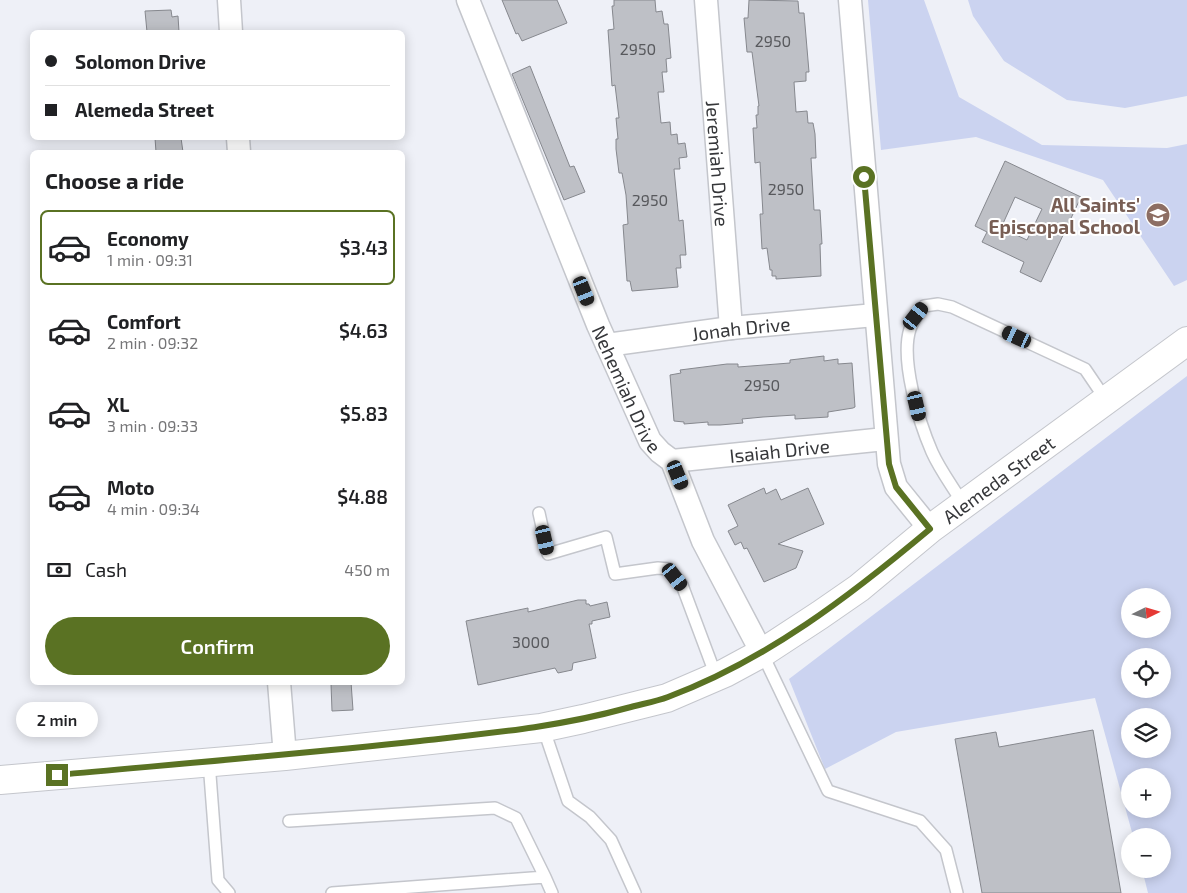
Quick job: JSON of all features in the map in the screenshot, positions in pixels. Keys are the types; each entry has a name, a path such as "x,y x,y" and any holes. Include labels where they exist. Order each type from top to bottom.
{"street":[{"path":"229,0 231,30"},
{"name":"Nehemiah Drive","path":"468,0 607,345 650,441 672,461 703,541 762,652"},
{"name":"Jeremiah Drive","path":"706,0 731,328"},
{"path":"850,0 885,440 889,464 896,487 930,529"},
{"name":"Jonah Drive","path":"607,345 731,328 875,315"},
{"name":"Alemeda Street","path":"0,780 285,756 543,727 583,720 667,698 716,676 762,652 859,588 963,504 1187,341"},
{"name":"Isaiah Drive","path":"672,461 885,440"},
{"path":"279,685 285,756"}],"lane":[{"path":"963,504 932,453 921,422 913,389 908,354 910,329 924,306 938,304 952,307 1085,368 1106,400"},
{"path":"539,514 548,554 606,537 615,574 658,568 669,569 682,586 716,676"},
{"path":"762,652 828,791 920,821 946,850 957,893"},
{"path":"543,727 568,801 590,817 611,840 635,893"},
{"path":"210,762 218,880 229,893"},
{"path":"289,821 495,808 516,818 552,893"},
{"path":"332,893 545,877"}],"shaded area":[{"path":"868,0 924,0 959,97 1042,145 1167,148 1187,144 1187,280 1174,286 1103,180 976,137 881,150"},
{"path":"968,0 1187,0 1187,96 1125,108 1067,100 1004,61 973,16"},
{"path":"1187,376 1187,893 1148,893 1144,878 1171,878 1171,828 1131,828 1128,818 1171,818 1171,768 1121,768 1121,792 1095,698 896,732 825,769 789,679"}],"building":[{"path":"502,0 557,0 567,23 522,41 518,33 516,34"},
{"path":"614,0 655,0 656,12 662,11 664,24 668,24 671,58 666,59 667,72 662,72 664,92 658,92 661,123 670,122 671,135 677,134 678,144 685,143 687,157 679,158 680,169 674,169 679,221 683,220 686,255 680,255 681,268 676,268 678,287 632,291 630,281 627,281 623,225 628,224 626,195 622,173 619,173 616,149 616,139 618,139 616,118 619,118 615,85 612,86 608,30 614,29 612,6 614,6"},
{"path":"749,0 798,1 799,13 804,13 809,72 806,72 806,81 794,82 796,112 807,111 808,123 813,123 815,134 816,158 811,158 814,210 820,210 821,276 776,279 776,276 772,276 772,270 770,270 767,248 762,249 760,214 763,214 760,162 755,163 753,128 757,128 756,115 758,115 759,106 752,52 747,52 744,18 748,18"},
{"path":"171,10 172,17 178,16 179,30 147,30 145,11"},
{"path":"530,66 570,167 574,166 585,192 564,200 512,74"},
{"path":"155,140 181,140 183,150 156,150"},
{"path":"1005,161 1081,197 1041,282 1020,272 1024,262 982,242 987,232 975,226","holes":["1015,197 1042,209 1027,240 1001,228"]},
{"path":"824,356 824,361 838,359 838,364 852,363 855,407 828,412 828,417 795,419 795,415 763,417 742,419 743,423 720,425 708,425 708,422 684,424 684,422 674,421 670,375 681,373 680,370 727,364 738,364 738,367 790,363 790,360"},
{"path":"764,488 766,494 776,489 781,500 808,488 824,524 778,544 803,551 796,568 764,582 747,548 744,549 741,542 735,545 728,531 738,526 728,505"},
{"path":"578,600 586,600 586,604 590,606 607,602 610,617 592,621 592,624 589,624 596,658 573,663 572,670 558,673 555,668 478,685 466,621 528,608 528,612"},
{"path":"331,685 351,685 353,710 332,711"},
{"path":"1093,730 1121,893 982,893 955,739 996,732 999,747"}],"place":[{"name":"All Saints' Episcopal School","path":"1158,215"}],"route":[{"path":"57,775 285,756 541,728 583,720 667,698 724,673 762,652 859,588 930,529 896,487 889,464 885,440 864,177"}]}
